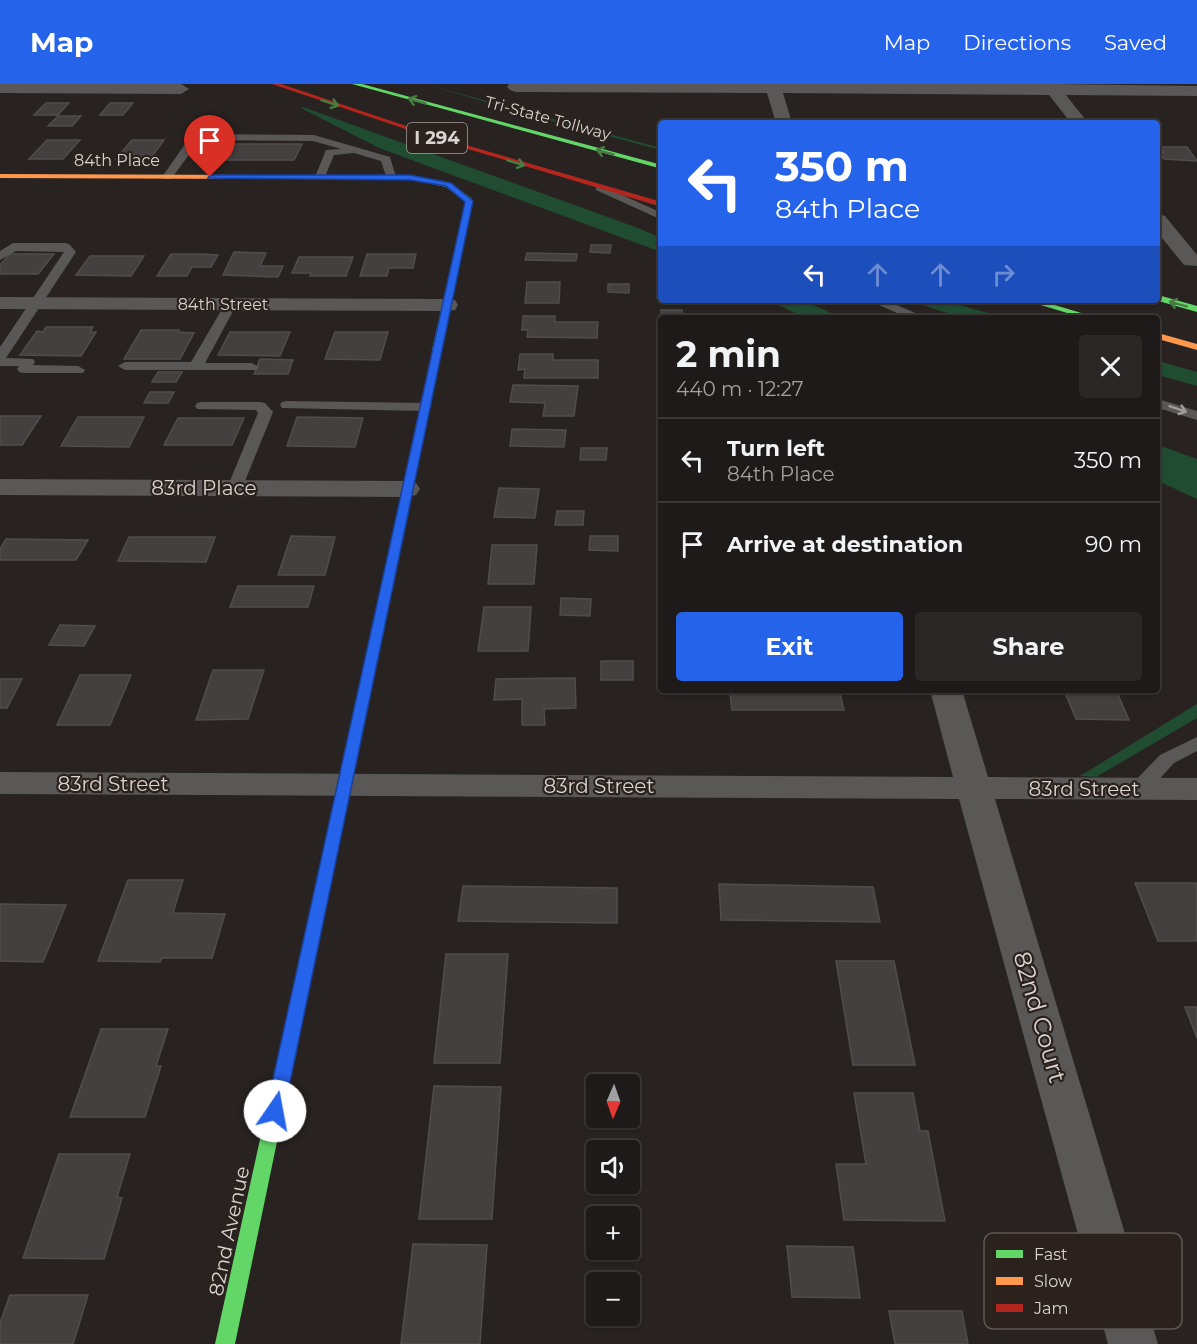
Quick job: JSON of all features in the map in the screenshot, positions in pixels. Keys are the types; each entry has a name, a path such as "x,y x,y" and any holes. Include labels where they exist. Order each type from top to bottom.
{"main road":[{"name":"I 294","path":"275,84 443,140 658,204"},
{"name":"Tri-State Tollway","path":"356,84 658,166"},
{"name":"84th Place","path":"0,176 410,177 448,185"},
{"name":"82nd Avenue","path":"225,1344 469,201 448,185"},
{"path":"1160,299 1197,309"},
{"path":"1039,303 1083,315"},
{"path":"1160,337 1197,347"}],"street":[{"path":"515,87 1052,87 1197,91"},
{"path":"773,87 783,120"},
{"path":"1052,87 1078,120"},
{"path":"0,88 181,89"},
{"path":"1160,222 1191,261"},
{"name":"84th Street","path":"0,303 447,305"},
{"name":"83rd Place","path":"0,487 407,489"},
{"name":"82nd Court","path":"947,693 1101,1233"},
{"name":"83rd Street","path":"0,783 1197,789"},
{"name":"82nd Court","path":"1129,1329 1133,1344"}],"lane":[{"path":"167,177 194,139 199,137 314,138 386,159 392,177"},
{"path":"320,177 330,152 362,152"},
{"name":"I 294","path":"600,188 658,214"},
{"path":"0,256 13,247 66,247 70,252 0,356"},
{"path":"881,303 913,315"},
{"path":"196,366 231,304"},
{"path":"0,362 28,362 24,369 78,370"},
{"path":"125,366 252,367"},
{"path":"1160,404 1197,416"},
{"path":"287,405 425,407"},
{"path":"202,406 260,406 266,412 235,488"},
{"path":"1139,789 1167,759 1197,743"}],"green space":[{"path":"424,84 658,147 658,149"},
{"path":"301,108 638,228 658,237 658,251 379,148"},
{"path":"774,303 809,303 835,315 800,315"},
{"path":"916,303 952,303 995,315 954,315"},
{"path":"1160,362 1197,372 1197,386 1160,376"},
{"path":"1160,446 1197,459 1197,499 1160,482"},
{"path":"1197,704 1197,718 1096,777 1080,776"}],"building":[{"path":"46,103 69,103 58,115 34,115"},
{"path":"110,103 133,103 123,115 100,115"},
{"path":"58,116 81,116 72,126 48,126"},
{"path":"47,140 80,140 63,159 29,159"},
{"path":"132,140 164,140 150,159 116,159"},
{"path":"205,144 302,144 294,160 194,160"},
{"path":"1160,147 1187,147 1197,161 1164,159 1160,153 1164,153"},
{"path":"591,245 611,245 610,253 590,252"},
{"path":"234,252 266,253 260,266 283,266 278,277 223,275"},
{"path":"527,253 577,254 576,261 525,260"},
{"path":"10,254 54,254 38,274 0,274 0,265"},
{"path":"171,254 218,255 211,267 192,267 187,276 157,276"},
{"path":"367,254 416,254 413,268 389,268 387,276 360,276"},
{"path":"90,256 144,256 131,276 76,275"},
{"path":"299,257 353,257 346,276 310,276 311,273 292,273"},
{"path":"527,282 560,282 559,303 525,303"},
{"path":"608,284 629,284 629,293 608,292"},
{"path":"661,310 682,310 683,315 661,315"},
{"path":"523,316 555,316 555,322 598,322 597,338 527,337 528,330 522,330"},
{"path":"46,327 93,327 90,332 96,332 81,356 20,355 37,331 43,332"},
{"path":"141,330 179,330 178,332 194,333 180,359 124,359"},
{"path":"230,332 290,332 280,356 218,355"},
{"path":"335,332 388,332 380,360 325,359"},
{"path":"520,354 553,354 553,360 598,360 598,378 524,378 525,369 518,370"},
{"path":"260,359 293,360 288,374 254,374"},
{"path":"158,372 182,372 176,382 152,382"},
{"path":"513,385 578,386 574,416 543,416 545,403 510,402"},
{"path":"150,392 174,392 168,403 144,403"},
{"path":"0,416 41,416 22,445 0,445"},
{"path":"78,417 144,417 129,447 61,446"},
{"path":"297,417 363,418 355,447 287,446"},
{"path":"178,418 244,418 232,445 164,445"},
{"path":"512,429 566,430 564,447 510,446"},
{"path":"581,448 607,448 606,460 580,460"},
{"path":"499,488 539,489 535,518 494,517"},
{"path":"557,511 584,511 583,525 555,525"},
{"path":"291,536 335,537 325,575 278,575"},
{"path":"590,536 618,536 618,551 589,550"},
{"path":"129,537 215,537 206,562 118,561"},
{"path":"6,539 88,540 76,560 0,560 0,549"},
{"path":"492,545 537,545 534,584 488,584"},
{"path":"238,586 314,586 308,607 230,607"},
{"path":"561,598 591,599 590,616 560,615"},
{"path":"484,607 531,607 528,651 478,651"},
{"path":"60,625 95,626 84,646 49,645"},
{"path":"601,661 633,661 633,680 601,680"},
{"path":"213,670 264,670 248,719 196,720"},
{"path":"80,675 131,675 110,725 57,725"},
{"path":"575,678 576,708 544,709 545,725 522,725 522,699 494,700 496,679"},
{"path":"0,679 22,679 7,708 0,708"},
{"path":"840,693 844,710 732,710 730,694"},
{"path":"1065,693 1117,693 1129,720 1076,719"},
{"path":"128,880 183,880 173,913 225,914 212,958 162,958 160,962 98,961"},
{"path":"1135,883 1197,883 1197,941 1158,941"},
{"path":"719,884 873,887 880,922 721,920"},
{"path":"463,886 617,888 617,923 458,921"},
{"path":"0,904 66,905 43,962 0,961"},
{"path":"446,954 508,954 500,1063 434,1063"},
{"path":"836,961 894,961 915,1065 853,1065"},
{"path":"1185,1007 1197,1007 1197,1038"},
{"path":"101,1029 168,1029 156,1066 161,1066 145,1117 70,1117"},
{"path":"434,1086 501,1087 492,1219 419,1219"},
{"path":"854,1093 913,1093 920,1131 928,1131 945,1221 844,1220 836,1164 866,1164"},
{"path":"59,1154 130,1154 117,1197 122,1198 104,1259 23,1258"},
{"path":"413,1244 487,1245 480,1344 401,1344"},
{"path":"787,1246 853,1247 860,1298 792,1297"},
{"path":"10,1295 88,1295 73,1344 0,1344 0,1323"},
{"path":"889,1311 962,1311 968,1344 895,1344"}],"traffic: fast":[{"path":"355,84 658,166"},
{"path":"272,177 410,177 448,185 469,201 437,350"},
{"path":"1160,299 1197,309"},
{"path":"1039,303 1083,315"},
{"path":"225,1344 296,1012"}],"traffic: slow":[{"path":"0,176 272,177"},
{"path":"1160,337 1197,347"},
{"path":"296,1012 388,582"}],"traffic: jam":[{"path":"275,84 443,140 658,204"},
{"path":"388,582 437,350"}],"route":[{"path":"210,177 410,177 448,185 469,201 275,1111"}]}
